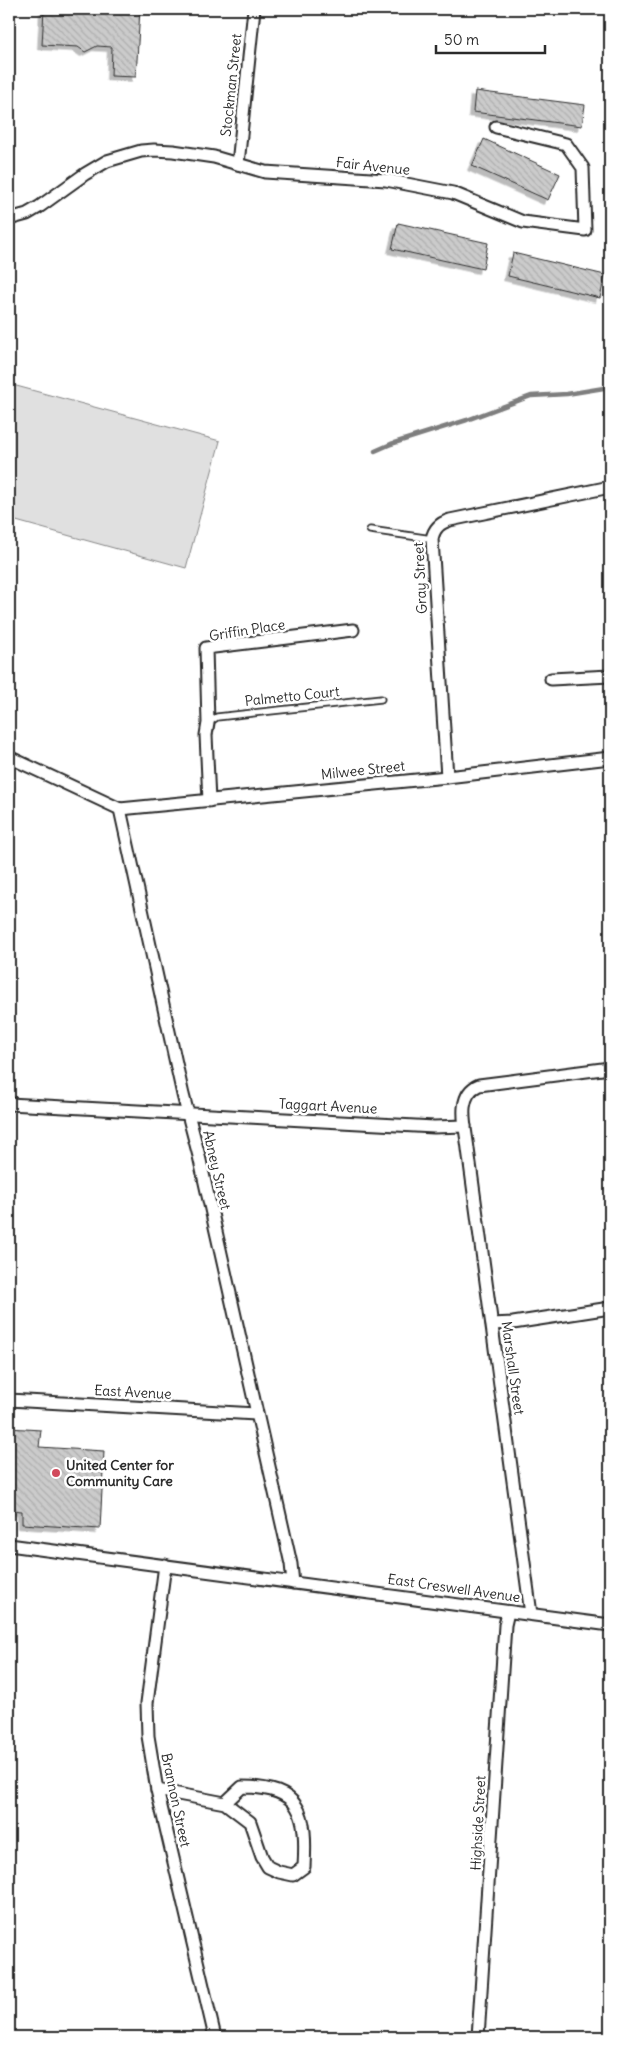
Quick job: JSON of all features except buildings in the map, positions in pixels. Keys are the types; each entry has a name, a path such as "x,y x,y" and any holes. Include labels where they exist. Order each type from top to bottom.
{"street":[{"name":"Stockman Street","path":"238,164 254,9"},
{"name":"Fair Avenue","path":"9,219 27,214 39,207 84,174 107,161 141,151 173,150 214,157 265,172 386,180 453,193 523,222 585,230 583,168 566,144 496,127"},
{"name":"Gray Street","path":"447,777 432,539 435,528 442,522 610,487"},
{"name":"Griffin Place","path":"209,802 206,735 208,724 206,648 353,630"},
{"path":"551,679 610,676"},
{"path":"9,757 120,809"},
{"name":"Milwee Street","path":"120,809 209,802 610,758"},
{"name":"Abney Street","path":"120,809 182,1094 204,1174 293,1583"},
{"path":"465,1126 464,1102 468,1092 479,1085 610,1068"},
{"name":"Taggart Avenue","path":"9,1104 465,1126"},
{"name":"Marshall Street","path":"465,1126 531,1614"},
{"path":"492,1324 513,1323 610,1308"},
{"name":"East Avenue","path":"9,1400 256,1414"},
{"name":"East Creswell Avenue","path":"9,1545 610,1624"},
{"name":"Brannon Street","path":"165,1565 147,1703 148,1736 157,1790 215,2037"},
{"name":"Highside Street","path":"478,2037 505,1625 508,1612"},
{"path":"157,1790 225,1802 250,1822 262,1857 268,1867 292,1875 304,1867 306,1837 303,1821 295,1804 282,1792 264,1787 242,1787 225,1802"}],"lane":[{"path":"370,530 432,539"},
{"name":"Palmetto Court","path":"208,724 217,717 381,699"}],"shaded area":[{"path":"9,384 220,441 186,568 9,519"}],"waterway":[{"path":"375,451 531,396 567,394 610,387"}],"place":[{"name":"United Center for Community Care","path":"56,1473"}]}
